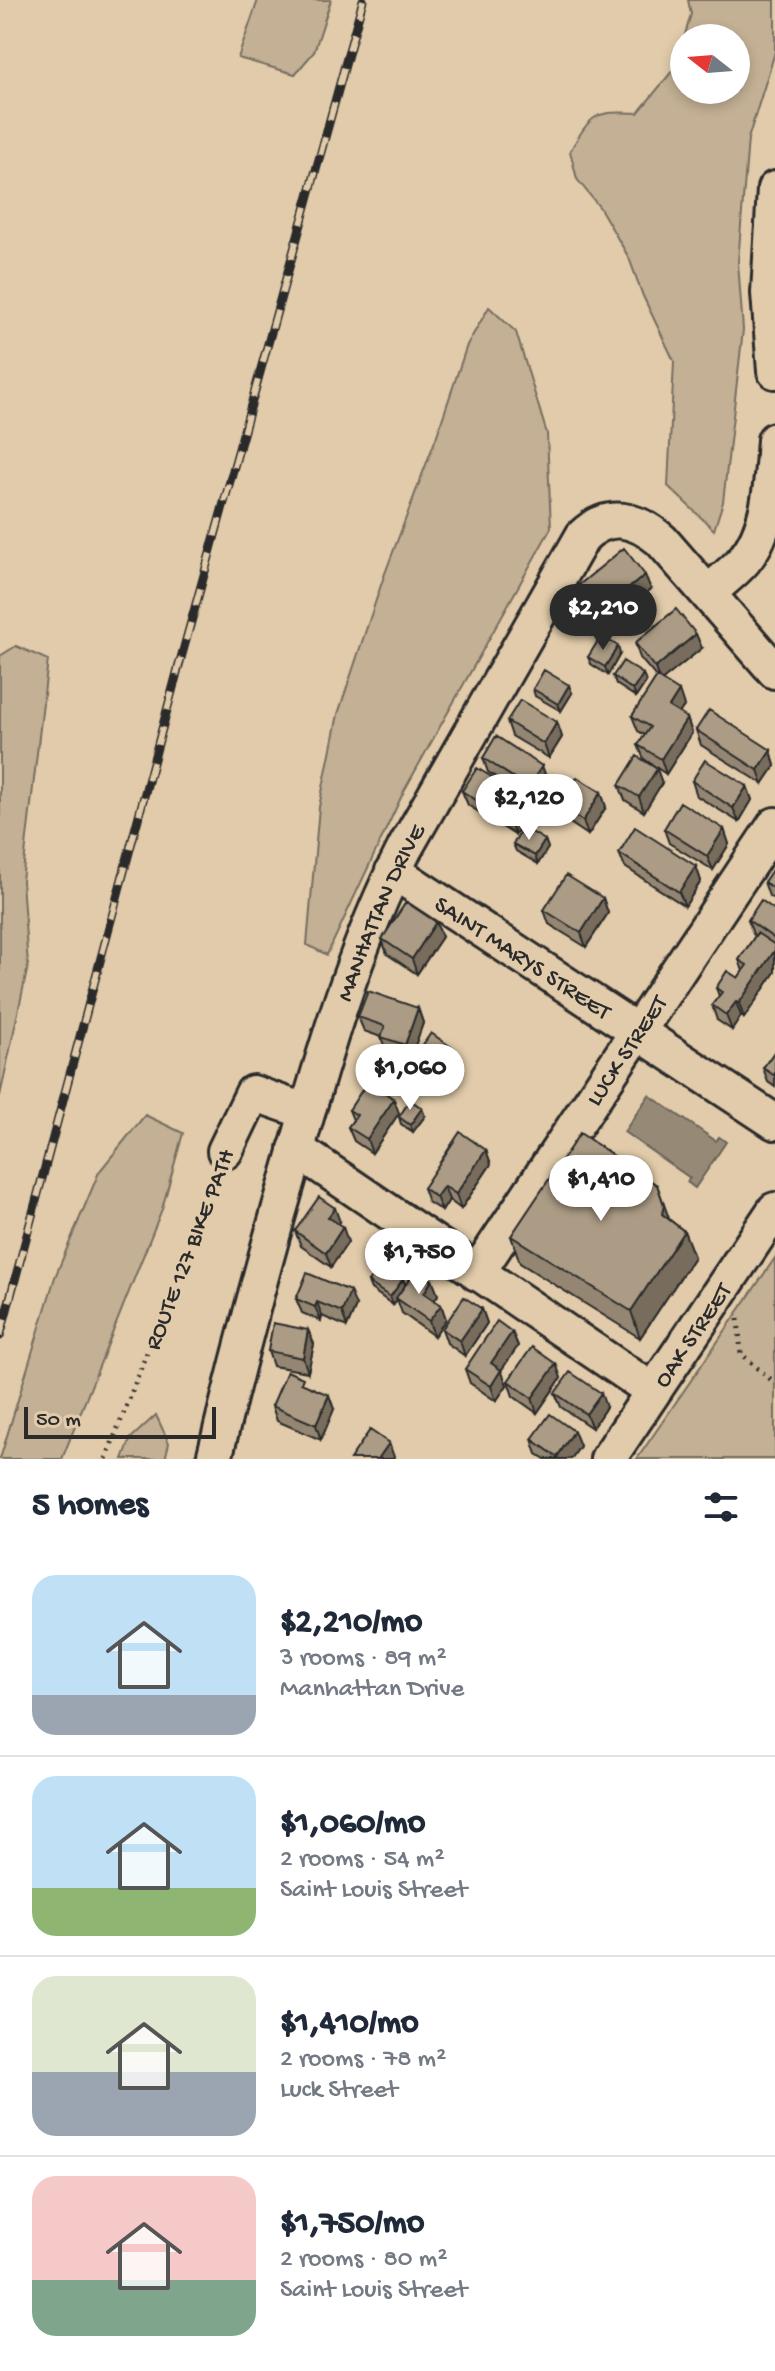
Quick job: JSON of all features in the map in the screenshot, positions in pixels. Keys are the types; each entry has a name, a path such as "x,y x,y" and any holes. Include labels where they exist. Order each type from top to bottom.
{"street":[{"path":"775,189 769,293 775,371"},
{"path":"775,440 765,516 753,548 743,562 708,593 775,671"},
{"name":"MANHATTAN DRIVE","path":"214,1459 296,1149 348,983 393,871 576,547 583,536 601,523 624,520 648,530 661,540 708,593"},
{"name":"LUCK STREET","path":"477,1273 775,825"},
{"name":"SAINT MARYS STREET","path":"393,871 775,1122"},
{"name":"ROUTE 127 BIKE PATH","path":"225,1151 253,1093 307,1112"},
{"path":"296,1149 653,1391"},
{"name":"OAK STREET","path":"608,1459 775,1210"}],"path":[{"name":"ROUTE 127 BIKE PATH","path":"106,1459 225,1151"},
{"path":"738,1315 741,1354 775,1383"}],"shaded area":[{"path":"258,0 331,0 314,52 295,74 238,58"},
{"path":"688,0 775,0 775,52 748,139 738,262 743,330 723,502 714,530 668,486 674,361 629,258 600,208 577,179 570,151 596,117 612,113 638,113 670,74 670,104 750,104 750,24 688,24 691,14"},
{"path":"489,307 516,332 547,434 551,528 404,791 327,955 307,945 319,807 338,714 467,345"},
{"path":"16,646 48,660 22,881 28,966 0,1096 0,656"},
{"path":"649,1095 716,1141 719,1137 726,1142 695,1188 687,1182 690,1178 624,1132"},
{"path":"145,1115 183,1133 162,1209 62,1459 0,1459 55,1277 99,1172"},
{"path":"775,1258 775,1459 637,1459"},
{"path":"156,1415 169,1443 165,1459 123,1459 131,1438"}],"building":[{"path":"624,548 645,575 601,611 579,585"},
{"path":"676,609 696,634 655,668 635,643"},
{"path":"601,636 618,646 605,667 588,657"},
{"path":"623,661 643,674 633,690 613,676"},
{"path":"544,670 569,685 558,704 533,689"},
{"path":"657,677 679,691 669,707 687,718 661,759 638,745 650,727 632,716"},
{"path":"520,700 557,722 544,744 507,721"},
{"path":"709,710 771,750 758,770 696,730"},
{"path":"496,736 542,766 528,787 483,758"},
{"path":"637,756 657,769 639,797 619,785"},
{"path":"705,760 747,786 733,808 692,781"},
{"path":"477,768 524,797 509,821 462,791"},
{"path":"577,777 601,792 583,821 558,805"},
{"path":"680,802 724,829 707,856 664,829"},
{"path":"523,827 545,840 535,856 513,844"},
{"path":"635,827 696,866 679,892 619,853"},
{"path":"775,868 775,889 764,882"},
{"path":"566,875 603,898 581,933 544,910"},
{"path":"761,900 775,910 775,939 748,920"},
{"path":"406,902 436,922 412,959 382,939"},
{"path":"757,933 775,945 775,950 739,1003 736,1002 726,1015 712,1005 722,992 716,988 727,971 738,978 747,965 739,960"},
{"path":"368,991 418,1008 405,1045 381,1037 385,1026 358,1017"},
{"path":"431,1033 454,1049 441,1067 418,1052"},
{"path":"775,1051 775,1076 763,1068"},
{"path":"368,1081 394,1099 367,1139 348,1127 357,1115 349,1110"},
{"path":"410,1100 422,1108 410,1125 399,1117"},
{"path":"460,1132 486,1150 456,1194 444,1186 436,1197 423,1188"},
{"path":"580,1133 657,1185 664,1205 662,1214 684,1231 631,1311 511,1236"},
{"path":"319,1197 335,1208 328,1217 343,1227 326,1253 295,1231"},
{"path":"382,1263 403,1279 390,1297 368,1282"},
{"path":"417,1269 432,1280 424,1293 441,1305 429,1321 396,1298"},
{"path":"307,1273 350,1291 342,1312 317,1302 315,1307 296,1299"},
{"path":"464,1297 482,1309 460,1341 442,1329"},
{"path":"497,1321 512,1332 491,1363 501,1370 491,1386 465,1369"},
{"path":"273,1323 308,1330 303,1358 268,1351"},
{"path":"532,1347 556,1364 532,1398 508,1381"},
{"path":"287,1371 303,1378 301,1383 329,1395 316,1425 272,1406"},
{"path":"570,1372 601,1393 586,1414 555,1393"},
{"path":"550,1414 574,1431 557,1457 532,1439"},
{"path":"370,1430 389,1443 378,1459 350,1459"}],"railway":[{"path":"0,1336 178,669 363,0"}]}
